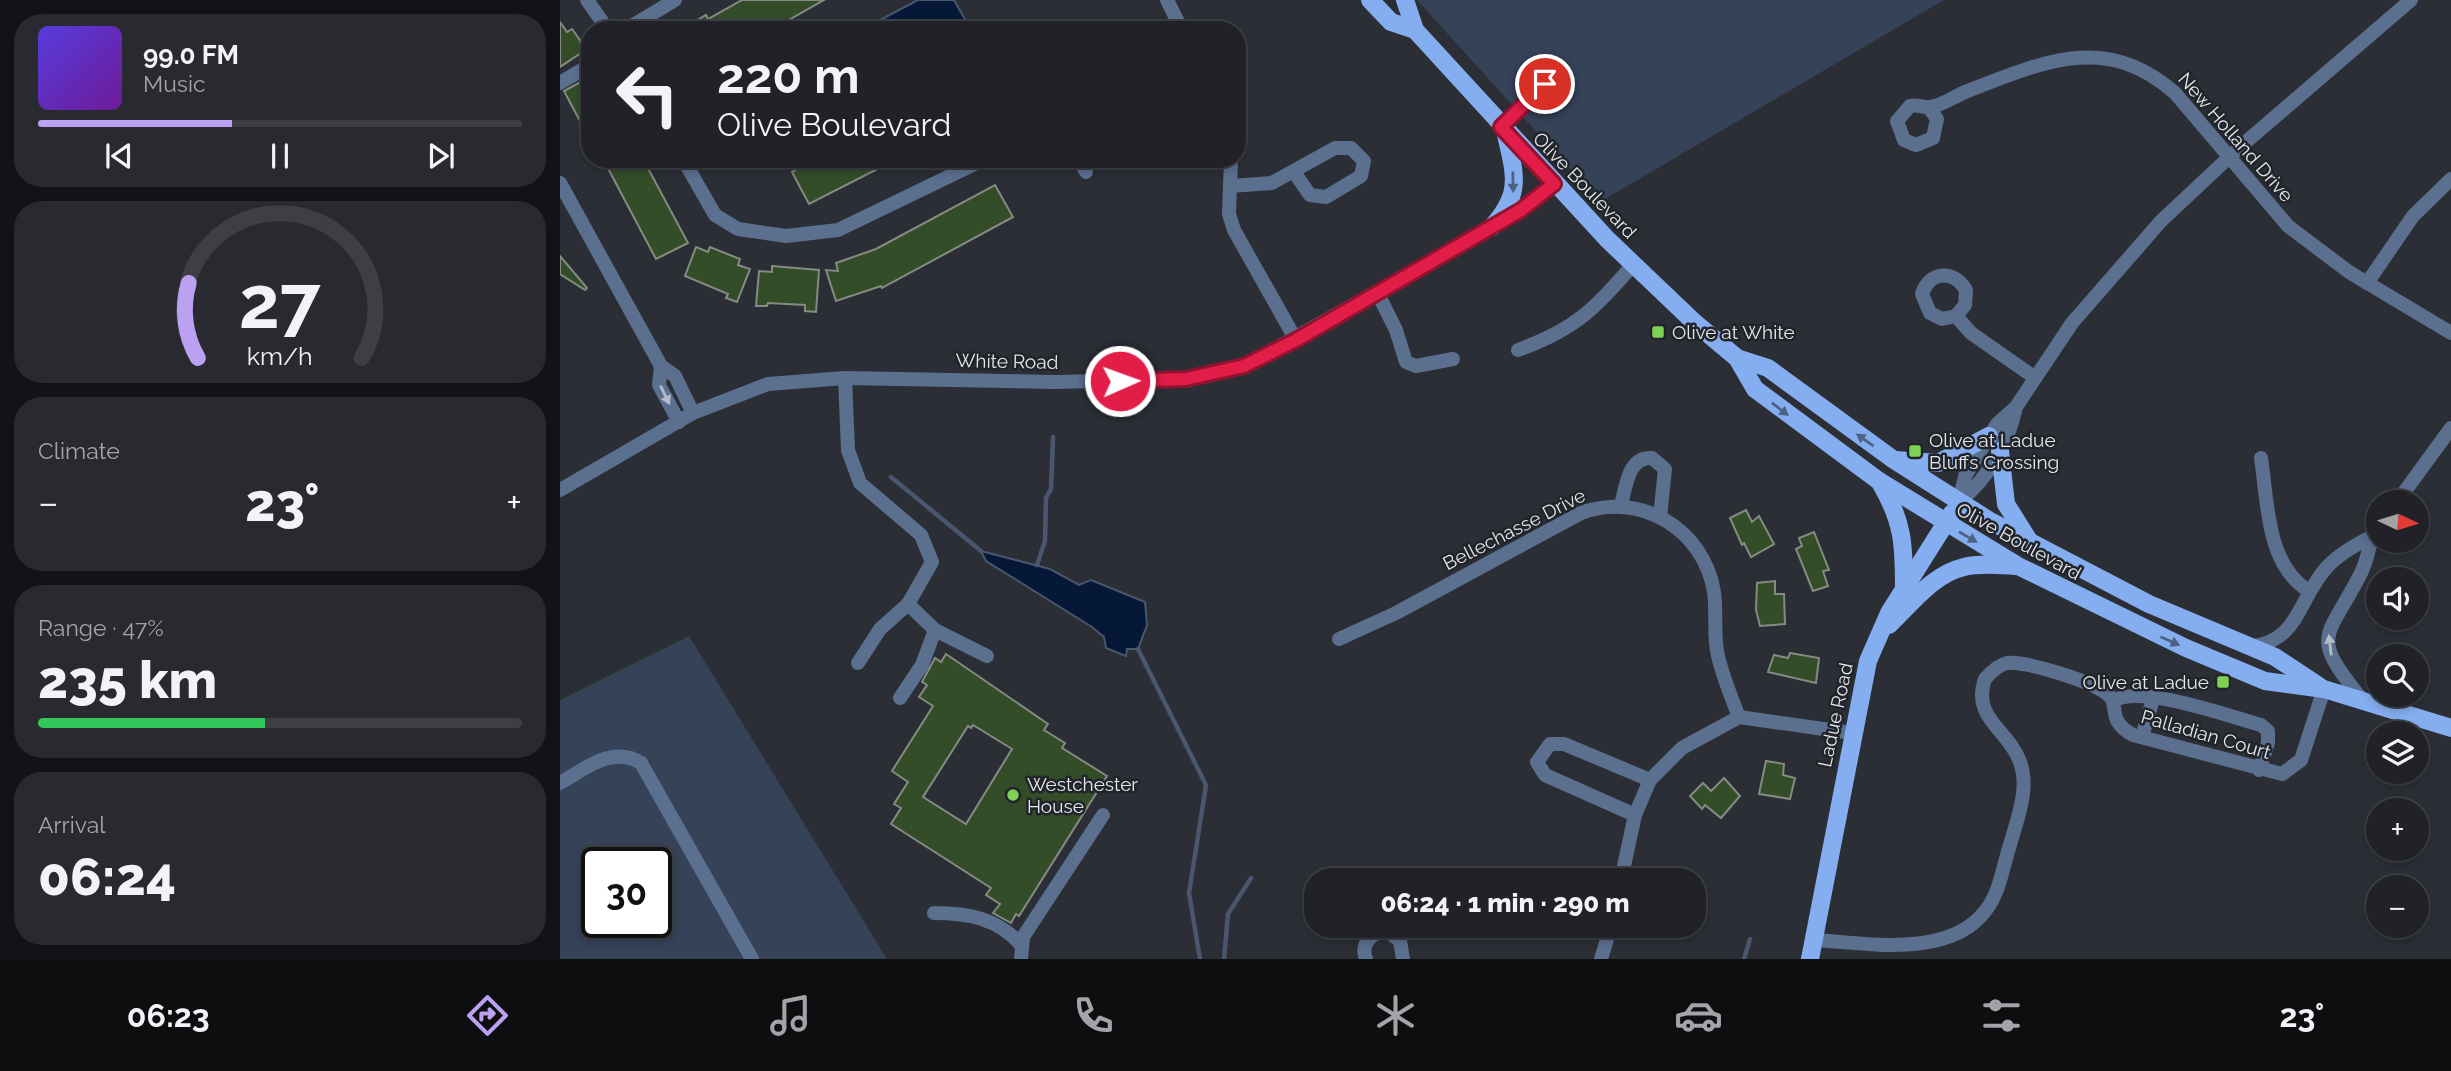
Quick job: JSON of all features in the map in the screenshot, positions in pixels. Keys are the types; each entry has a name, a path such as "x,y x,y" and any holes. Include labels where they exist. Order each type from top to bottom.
{"main road":[{"name":"Olive Boulevard","path":"1370,0 1391,22 1415,30"},
{"name":"Olive Boulevard","path":"1405,0 1415,30 1503,129 1633,265 1737,358 1755,389 1879,481 1945,524 2018,566 2138,627 2265,681 2323,689 2451,728"},
{"path":"1492,227 1513,196 1514,173 1503,129"},
{"name":"Olive Boulevard","path":"1737,358 1768,368 1894,460 2032,544 2149,604 2275,657 2323,689"},
{"path":"1894,460 1938,463 1989,436"},
{"path":"2000,452 2006,504 2032,544"},
{"path":"1879,481 1900,521 1905,544 1904,587"},
{"name":"Ladue Road","path":"1810,959 1860,687 1877,638 1904,587 1959,502"},
{"path":"1877,638 1932,583 1950,572 1965,566 2018,566"}],"street":[{"path":"587,0 602,21"},
{"path":"640,21 675,0"},
{"path":"1167,0 1178,21"},
{"path":"1959,502 1965,476 1997,424 2016,407 2072,323 2161,221 2229,157 2411,0"},
{"name":"New Holland Drive","path":"1929,108 2006,76 2059,60 2091,57 2134,64 2154,75 2175,93 2288,226 2334,262 2451,333"},
{"path":"1503,129 1559,68"},
{"path":"560,83 581,70"},
{"path":"1230,186 1272,183 1343,146 1357,151 1364,161 1362,176 1326,197 1310,195 1294,172"},
{"path":"688,168 715,215 738,229 786,236 838,230 966,168"},
{"path":"1231,168 1229,214 1234,230 1296,340"},
{"path":"2367,283 2413,216 2451,179"},
{"name":"White Road","path":"560,490 693,413 768,384 845,378 1055,382 1186,379 1244,366 1296,340 1492,227 1554,184"},
{"path":"562,192 661,366 675,376 693,413"},
{"path":"1518,349 1556,337 1581,320 1633,265"},
{"path":"1377,292 1396,330 1406,362 1416,366 1453,359"},
{"path":"1956,316 1971,333 2034,377"},
{"path":"661,366 659,385 679,422"},
{"path":"845,378 848,450 860,483 921,535 932,562 908,604 880,629 858,663"},
{"path":"1959,502 1980,484 2000,452 2011,433 2016,407"},
{"path":"2406,490 2451,428"},
{"path":"1621,505 1632,466 1641,458 1652,457 1664,469 1660,517"},
{"path":"2261,458 2278,553 2287,574 2309,591"},
{"name":"Bellechasse Drive","path":"1339,639 1395,613 1581,513 1598,507 1621,505 1660,517 1686,535 1700,553 1709,572 1713,591 1718,655 1739,717"},
{"path":"2248,647 2263,645 2284,634 2295,622 2309,591 2328,566 2366,538"},
{"path":"2364,702 2335,664 2327,640 2337,612 2364,568 2369,553"},
{"path":"908,604 935,629 988,656"},
{"path":"900,698 922,665 935,629"},
{"path":"1815,940 1877,943 1929,941 1962,930 1988,908 1997,887 2024,789 2020,760 2012,746 1993,726 1982,701 1982,689 1993,670 2004,663 2020,663 2085,683 2106,693 2113,701 2124,694 2171,699 2261,725 2268,731 2268,743 2259,770"},
{"name":"Palladian Court","path":"2113,701 2113,716 2120,727 2142,737 2282,774 2301,760 2323,689"},
{"path":"2142,737 2153,699"},
{"path":"1624,868 1635,815 1650,780 1682,748 1739,717 1852,733"},
{"path":"1635,815 1545,775 1537,762 1539,756 1550,744 1564,744 1650,780"},
{"path":"560,783 616,754 629,756 640,763 752,959"},
{"path":"1021,952 1023,937 1103,815"},
{"path":"934,913 961,913 983,918 1021,952"},
{"path":"1366,959 1364,953 1368,940 1377,932 1388,931 1400,941 1403,959"},
{"path":"1601,959 1607,938"}],"shaded area":[{"path":"918,0 954,0 966,21 878,21"},
{"path":"1417,0 1944,0 1600,202"},
{"path":"981,551 1050,569 1079,585 1091,580 1145,602 1147,625 1138,649 1127,649 1126,656 1106,648 1104,637 1092,627 986,561"},
{"path":"689,636 887,959 560,959 560,700"}],"building":[{"path":"742,0 824,0 787,21 696,21 706,15 708,19"},
{"path":"560,22 567,32 572,29 580,40 581,53 560,67"},
{"path":"581,82 581,123 564,91"},
{"path":"608,168 648,168 688,243 656,259"},
{"path":"799,168 879,168 809,204 792,172"},
{"path":"995,185 1013,217 882,288 881,286 836,301 826,270 838,271 836,263 876,249"},
{"path":"696,247 708,252 710,247 740,259 738,265 750,269 737,302 726,298 728,294 685,276"},
{"path":"560,256 587,288 585,290 560,274"},
{"path":"772,266 819,270 816,312 805,311 805,305 768,303 767,306 756,306 759,271 772,272"},
{"path":"1746,510 1752,522 1759,516 1774,544 1751,557 1744,543 1742,545 1730,518"},
{"path":"1814,532 1829,570 1823,571 1828,586 1813,591 1796,549 1802,546 1799,538"},
{"path":"1775,581 1775,594 1784,594 1785,624 1760,626 1756,610 1757,583"},
{"path":"1790,653 1819,658 1816,683 1768,672 1774,655 1788,658"},
{"name":"Westchester House","path":"946,654 1048,724 1044,730 1065,743 1062,748 1107,776 1019,916 1016,914 1011,923 993,913 1000,904 986,895 991,888 891,824 901,808 894,804 908,782 892,771 933,706 919,697 927,685 922,682 935,658 941,662","holes":["973,725 1012,749 966,824 923,797 968,726 971,728"]},
{"path":"1766,761 1784,764 1783,775 1795,778 1790,799 1759,794"},
{"path":"1724,778 1740,796 1721,818 1705,805 1702,809 1690,796 1703,783 1711,791"}],"waterway":[{"path":"1037,565 1045,541 1046,498 1051,489 1053,437"},
{"path":"891,477 981,551"},
{"path":"1138,649 1206,785 1189,893 1200,959"},
{"path":"1224,959 1228,914 1251,878"},
{"path":"1744,959 1750,939"}],"place":[{"name":"Olive at White","path":"1658,332"},
{"name":"Olive at Ladue Bluffs Crossing","path":"1915,451"},
{"name":"Olive at Ladue","path":"2223,682"},
{"name":"Westchester House","path":"1013,795"}],"route":[{"path":"1120,381 1186,379 1216,375 1244,366 1296,340 1521,210 1554,184 1501,127 1545,84"}]}
